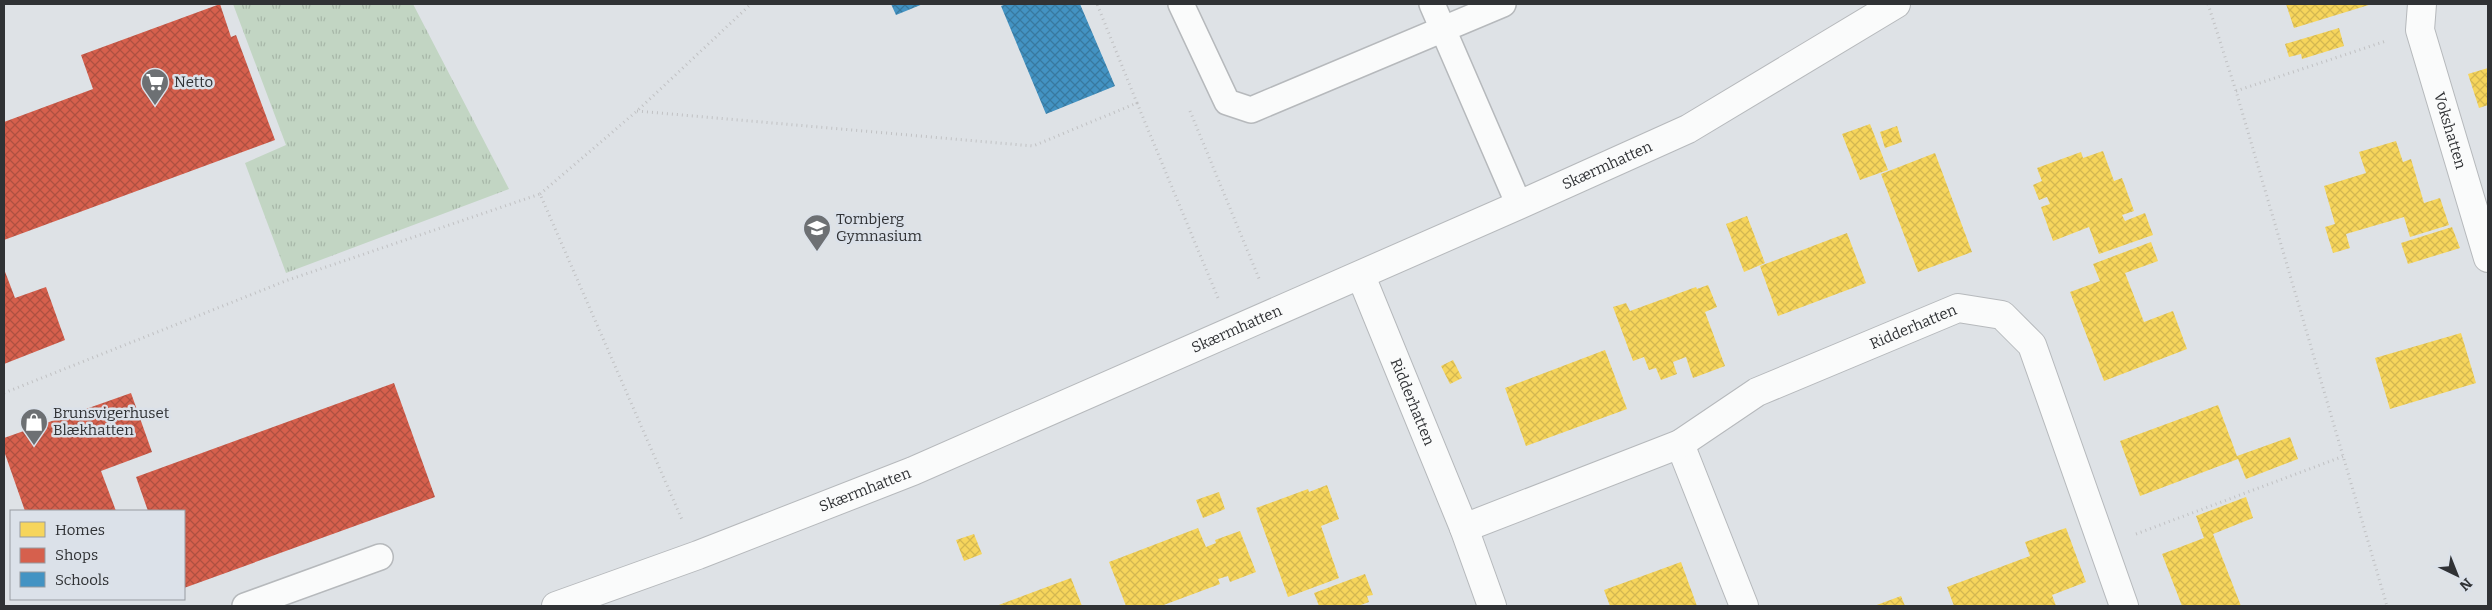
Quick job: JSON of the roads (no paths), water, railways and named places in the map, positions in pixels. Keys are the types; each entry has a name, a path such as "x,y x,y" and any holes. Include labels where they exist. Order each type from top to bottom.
{"street":[{"name":"Skærmhatten","path":"556,606 698,555 913,471 1361,276 1688,128 1896,4"},
{"name":"Vokshatten","path":"2421,17 2488,258"},
{"name":"Ridderhatten","path":"1361,276 1464,528 1492,606"},
{"name":"Ridderhatten","path":"1464,528 1680,444 1757,392 1958,308 2002,315 2032,345 2124,606"},
{"path":"1680,444 1744,606"}],"lane":[{"path":"1181,4 1227,102 1251,110 1503,4"},
{"path":"1432,4 1518,205"},
{"path":"245,606 380,557"}],"place":[{"name":"Netto","path":"155,106"},
{"name":"Tornbjerg Gymnasium","path":"817,252"},
{"name":"Brunsvigerhuset Blækhatten","path":"34,446"}]}
